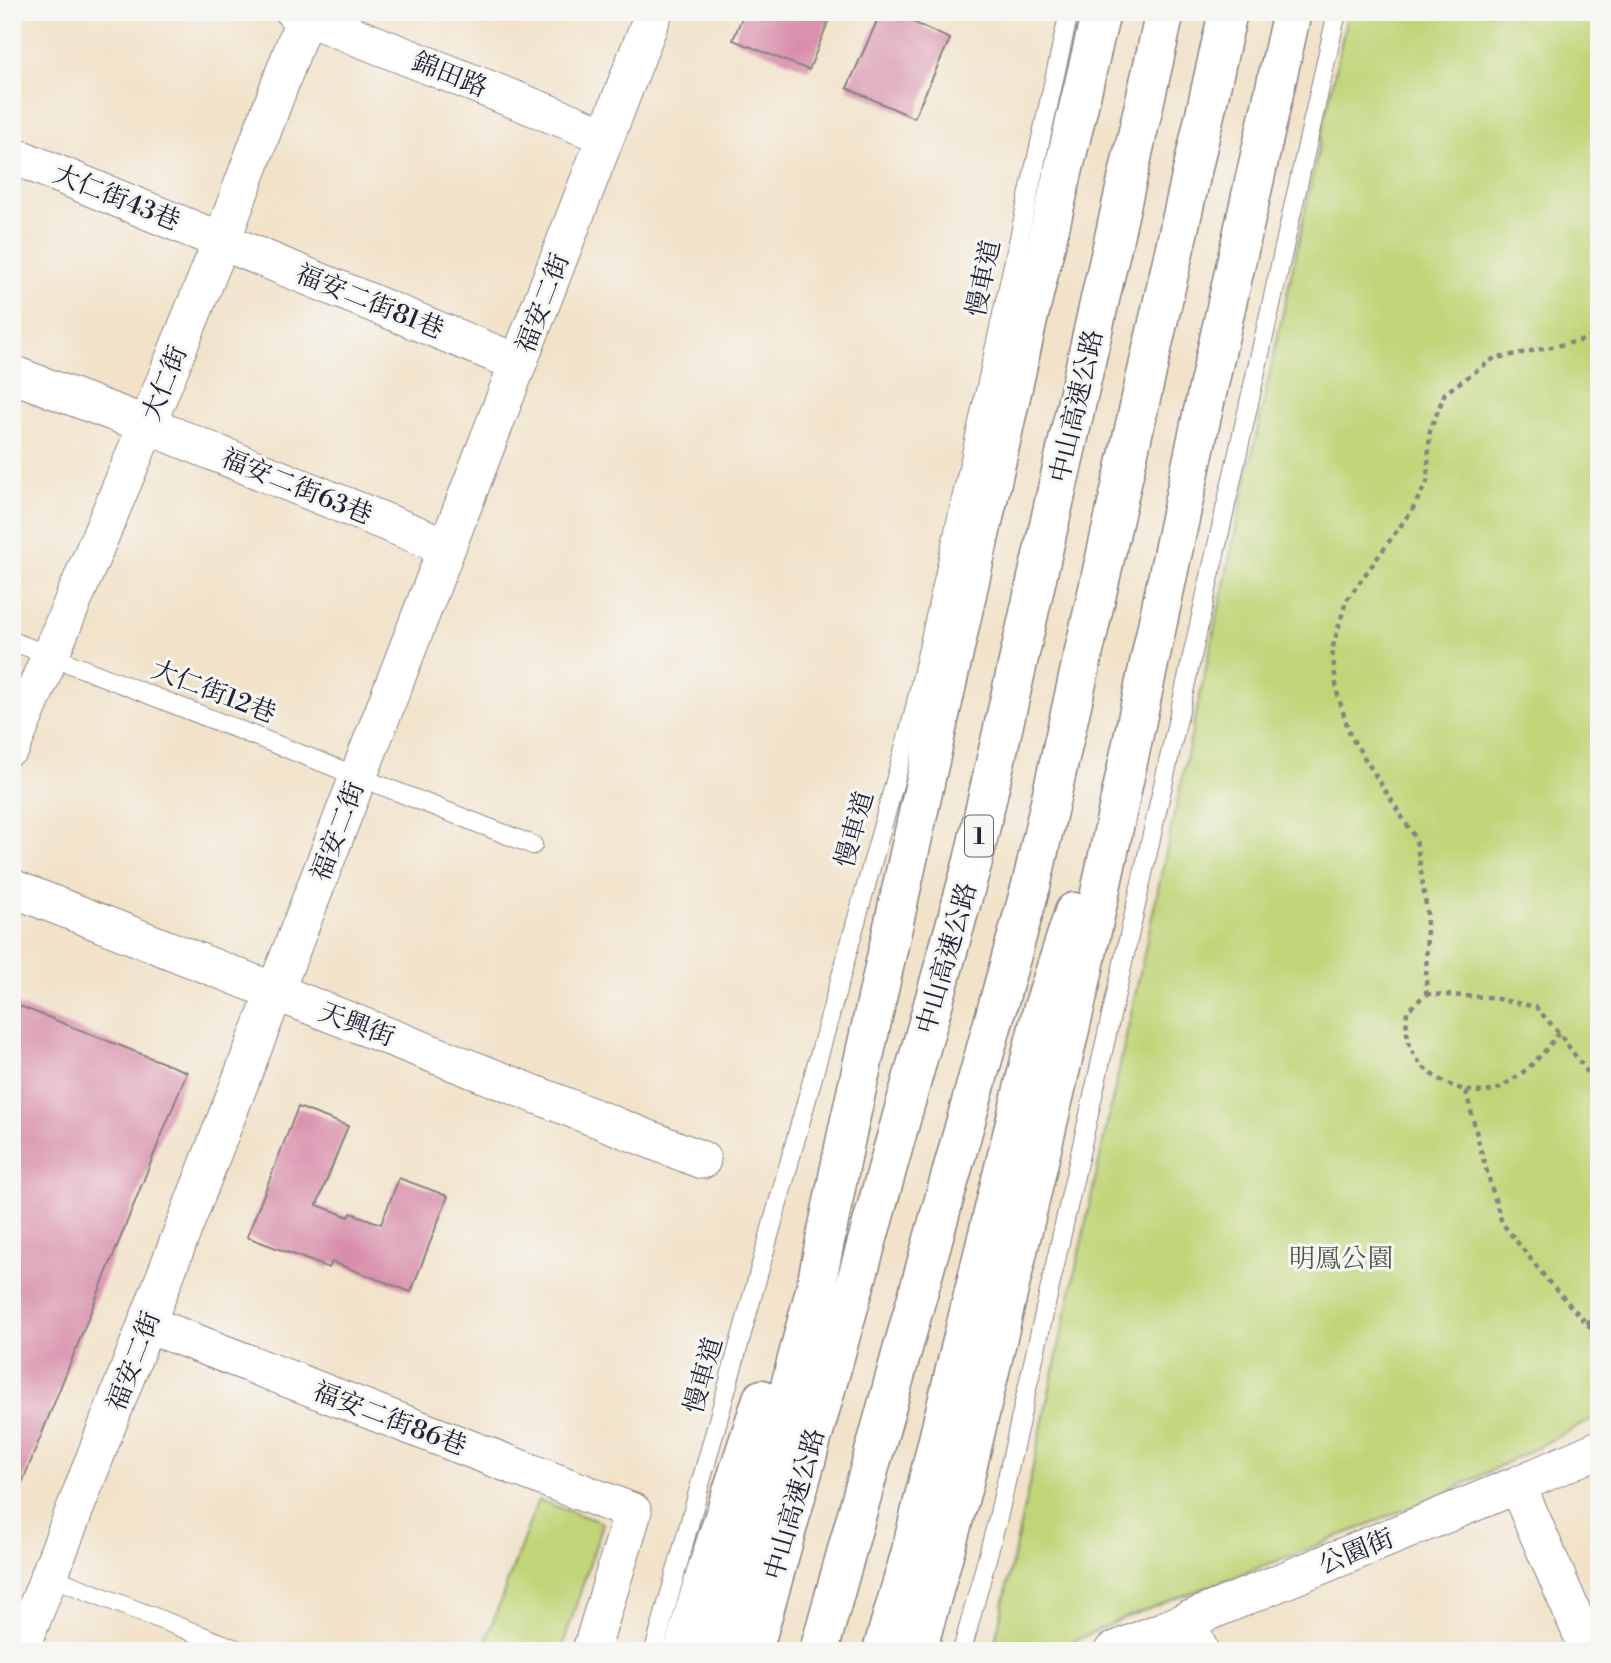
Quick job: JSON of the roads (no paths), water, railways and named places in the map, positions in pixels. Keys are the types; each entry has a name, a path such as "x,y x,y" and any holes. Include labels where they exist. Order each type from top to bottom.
{"highway":[{"path":"721,1651 815,1290 846,1138 1027,324 1101,12"},
{"name":"中山高速公路","path":"753,1651 973,861 1165,12"},
{"path":"819,1651 1032,882 1228,12"},
{"path":"917,1651 963,1486 1081,982 1292,12"},
{"path":"882,1651 910,1555 1042,1011 1075,908 1128,762"},
{"path":"683,1651 846,1138"}],"street":[{"name":"福安二街","path":"20,1651 654,12"},
{"name":"錦田路","path":"299,14 606,136"},
{"name":"大仁街","path":"12,746 222,240 299,14"},
{"name":"大仁街43巷","path":"12,155 222,240"},
{"name":"福安二街81巷","path":"222,240 518,363"},
{"name":"福安二街63巷","path":"12,374 147,425 447,547"},
{"name":"天興街","path":"12,888 702,1160"},
{"name":"福安二街86巷","path":"147,1324 633,1512 591,1651"},
{"name":"公園街","path":"1113,1651 1193,1636 1599,1449"},
{"path":"1517,1485 1590,1651"}],"lane":[{"name":"慢車道","path":"654,1651 913,716 1069,12"},
{"path":"962,1651 998,1518 1337,12"},
{"name":"大仁街12巷","path":"12,641 533,845"},
{"path":"49,1576 241,1651"}],"park label":[{"name":"明鳳公園","path":"1341,1258"}]}
